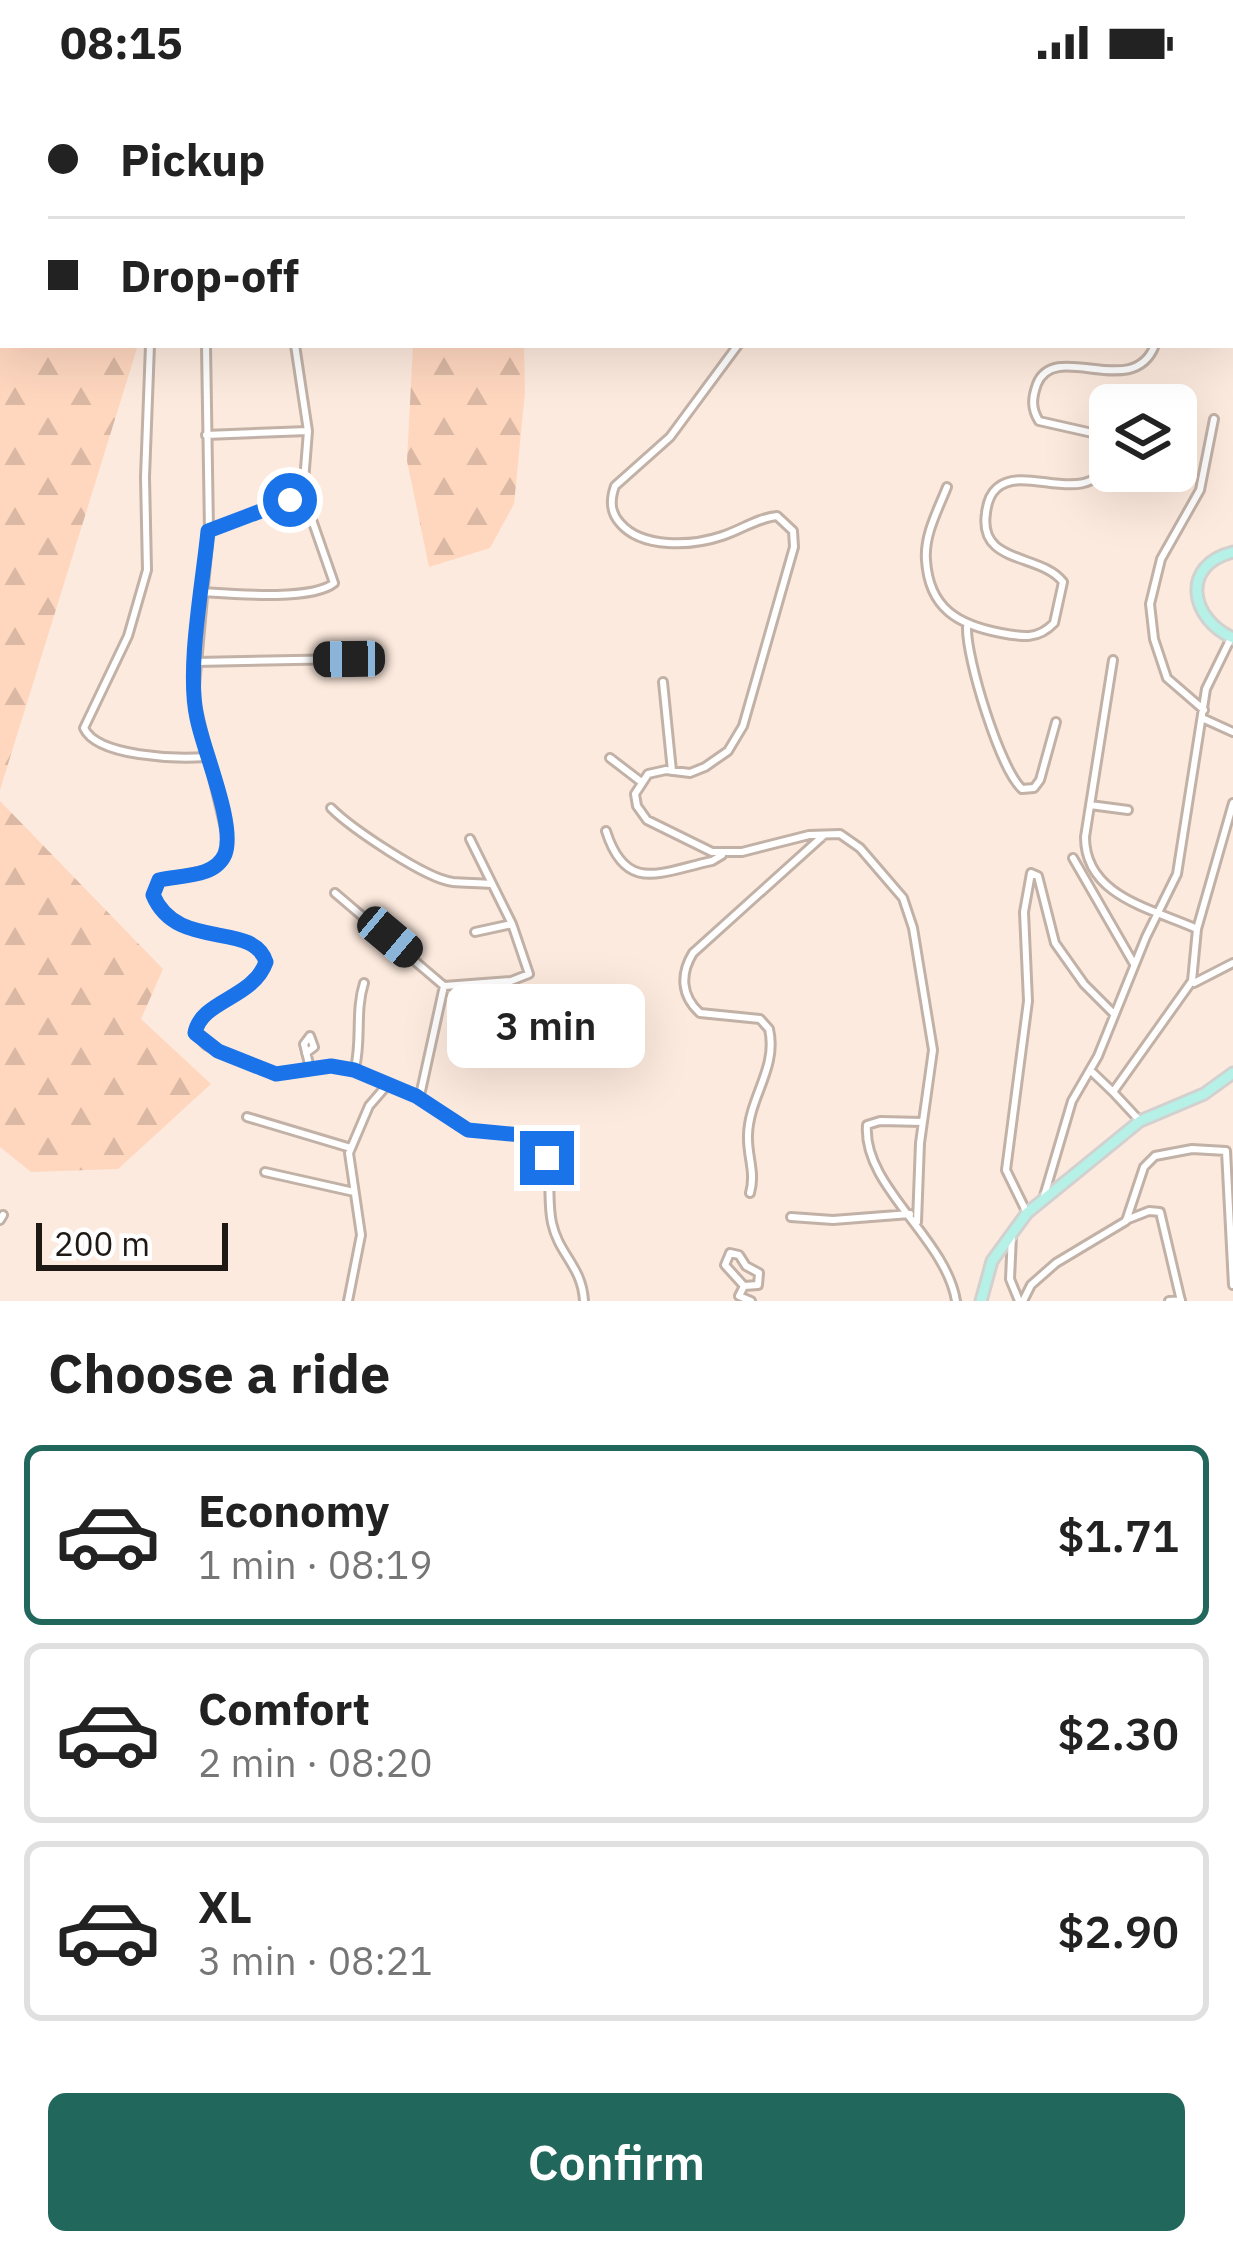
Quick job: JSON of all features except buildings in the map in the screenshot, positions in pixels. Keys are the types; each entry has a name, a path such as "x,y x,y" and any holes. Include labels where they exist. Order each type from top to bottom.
{"main road":[{"path":"1232,638 1211,625 1197,596 1204,567 1233,552"},
{"path":"981,1301 992,1261 1027,1213 1140,1121 1204,1094 1233,1073"}],"street":[{"path":"150,348 147,570 128,636 84,728 91,739 110,746 164,758 206,758"},
{"path":"206,348 208,531 194,697 227,832 224,857 211,869 159,880 153,895 163,911 183,925 215,937 251,940 266,962 252,985 205,1015 195,1033 206,1045 262,1070 284,1074 331,1066 354,1070 416,1096 468,1130 521,1134 541,1143 547,1158 552,1224 581,1274 584,1301"},
{"path":"203,592 307,592 332,586 333,576 303,494 308,431 295,348"},
{"path":"725,853 682,840 647,820 635,794 640,782 654,771 690,773 705,767 728,751 738,736 794,539 787,522 777,516 704,541 645,539 617,520 611,494 677,429 736,348"},
{"path":"1089,432 1039,421 1032,400 1042,373 1058,366 1136,368 1155,348"},
{"path":"1214,419 1200,490 1161,559 1150,604 1166,678 1203,714 1233,732"},
{"path":"206,435 308,431"},
{"path":"967,627 1036,636 1054,622 1062,600 1064,582 1055,572 1007,555 991,542 985,518 994,490 1012,482 1089,482"},
{"path":"947,487 929,536 926,564 936,594 967,627 969,655 1008,772 1022,788 1034,788 1040,780 1056,722"},
{"path":"208,531 303,494"},
{"path":"1043,1199 1068,1113 1177,874 1213,669 1232,638"},
{"path":"196,662 349,659 361,657 372,647"},
{"path":"1113,660 1085,848 1091,866 1115,893 1197,929"},
{"path":"663,682 672,771"},
{"path":"610,758 640,782"},
{"path":"1190,985 1197,929 1233,803"},
{"path":"1090,806 1128,810"},
{"path":"331,808 345,823 432,875 451,882 491,884"},
{"path":"605,831 621,865 642,875 826,832 840,834 860,848 903,898 932,1034 933,1065 922,1122 916,1222"},
{"path":"750,1193 754,1172 748,1131 769,1066 769,1029 760,1019 704,1015 695,1010 684,988 686,965 693,953 826,832"},
{"path":"335,893 444,986 528,976 530,969 512,924 470,839"},
{"path":"1073,858 1134,965"},
{"path":"471,881 480,862"},
{"path":"1027,1213 1006,1170 1028,1001 1024,912 1031,873 1038,876 1055,944 1084,984 1113,1012"},
{"path":"475,932 512,924"},
{"path":"1113,1092 1190,985 1233,963"},
{"path":"354,1070 361,1042 359,1002 364,983"},
{"path":"416,1096 444,986"},
{"path":"306,1053 310,1068"},
{"path":"1090,1070 1140,1121"},
{"path":"348,1301 361,1235 351,1148 369,1106 388,1084"},
{"path":"248,1117 351,1148"},
{"path":"922,1122 880,1121 866,1130 875,1166 938,1258 956,1301"},
{"path":"1126,1220 1144,1167 1155,1156 1192,1149 1230,1150 1233,1285"},
{"path":"265,1172 354,1192"},
{"path":"1021,1301 1056,1262 1149,1211 1160,1212 1181,1301 1169,1301"},
{"path":"791,1217 910,1214"},
{"path":"1012,1231 1010,1279 1021,1301"},
{"path":"730,1253 759,1273 758,1286 744,1286 725,1265 730,1253"},
{"path":"744,1286 739,1296 752,1301"}],"green space":[{"path":"0,348 137,348 0,790"},
{"path":"413,348 524,348 525,392 514,504 490,548 429,567 407,461"},
{"path":"0,801 163,969 141,1019 211,1084 118,1169 31,1172 0,1147"}],"route":[{"path":"290,500 208,531 194,697 224,817 227,849 211,869 159,880 153,895 163,911 183,925 215,937 251,940 266,962 260,977 205,1015 195,1033 218,1051 276,1074 331,1066 354,1070 416,1096 468,1130 532,1136 547,1158"}]}
